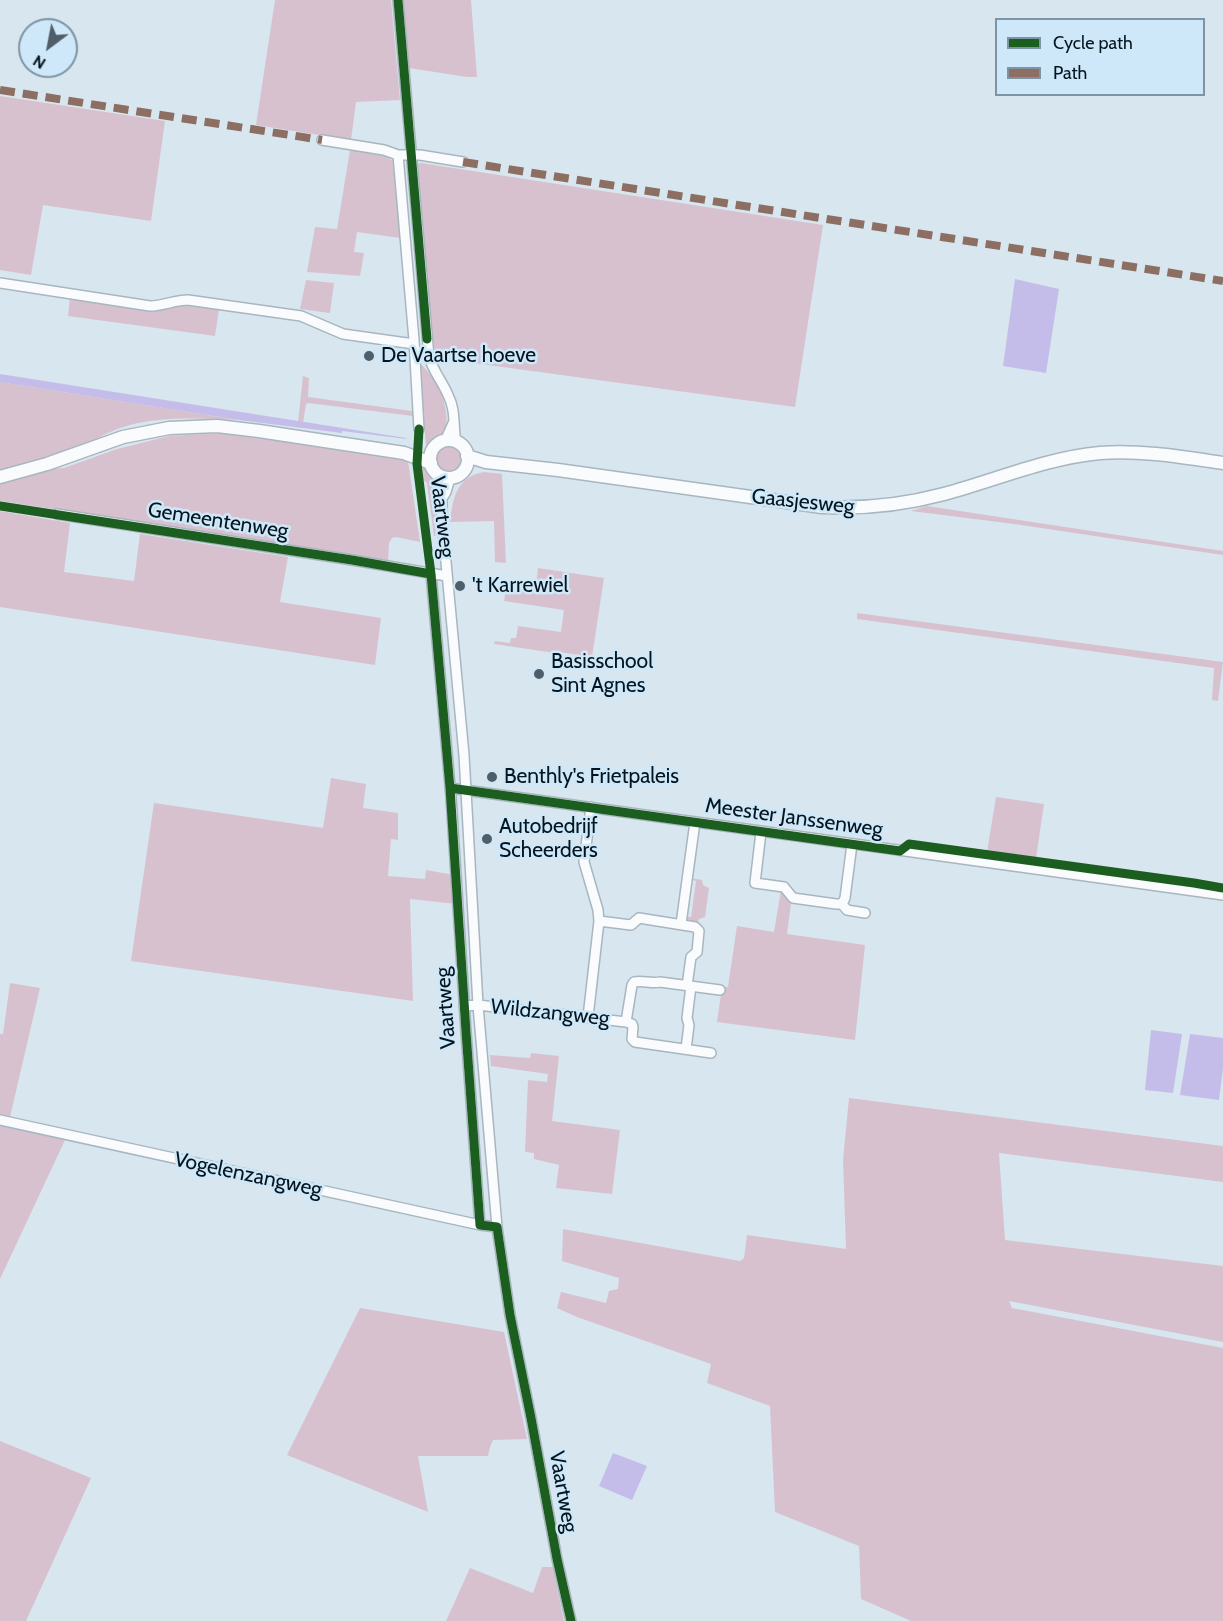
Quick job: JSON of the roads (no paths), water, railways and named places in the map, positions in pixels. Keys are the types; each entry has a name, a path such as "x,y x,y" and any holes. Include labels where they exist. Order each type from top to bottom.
{"main road":[{"path":"0,477 47,464 123,437 170,428 237,428 431,457"},
{"path":"451,442 463,447 467,461 460,474 445,477 435,472 431,457 435,446 451,442"},
{"name":"Gaasjesweg","path":"467,461 558,470 822,507 855,508 909,503 946,494 1048,462 1099,453 1148,452 1223,463"}],"street":[{"path":"398,0 427,339 432,368 449,395 453,409 451,442"},
{"path":"322,140 384,150 398,155 420,155 463,162"},
{"path":"398,155 419,429"},
{"path":"0,283 150,306 176,300 188,300 301,316 343,333 414,342 427,339"},
{"name":"Vaartweg","path":"445,477 440,490 443,497 442,519 466,790 478,1005 497,1227 510,1315 571,1621"},
{"name":"Gemeentenweg","path":"57,514 447,576"},
{"name":"Vaartweg","path":"431,574 450,788 480,1225"},
{"path":"450,788 466,790"},
{"name":"Meester Janssenweg","path":"466,790 1223,895"},
{"path":"588,1017 599,921 584,862 591,807"},
{"path":"681,924 695,822"},
{"path":"761,832 755,883 784,887 793,898 842,904 847,910 865,913"},
{"path":"842,904 845,898 852,844"},
{"path":"599,921 631,925 639,918 692,925 698,929 700,934 697,952 691,957 686,1049"},
{"path":"626,1022 634,982 654,984 660,982 720,990"},
{"name":"Vaartweg","path":"464,1006 478,1005"},
{"name":"Wildzangweg","path":"478,1005 626,1022 632,1024 632,1039 635,1042 711,1053"},
{"name":"Vogelenzangweg","path":"0,1120 497,1227"}],"place":[{"name":"De Vaartse hoeve","path":"369,356"},
{"name":"'t Karrewiel","path":"460,586"},
{"name":"Basisschool Sint Agnes","path":"539,674"},
{"name":"Benthly's Frietpaleis","path":"492,777"},
{"name":"Autobedrijf Scheerders","path":"487,839"}]}
